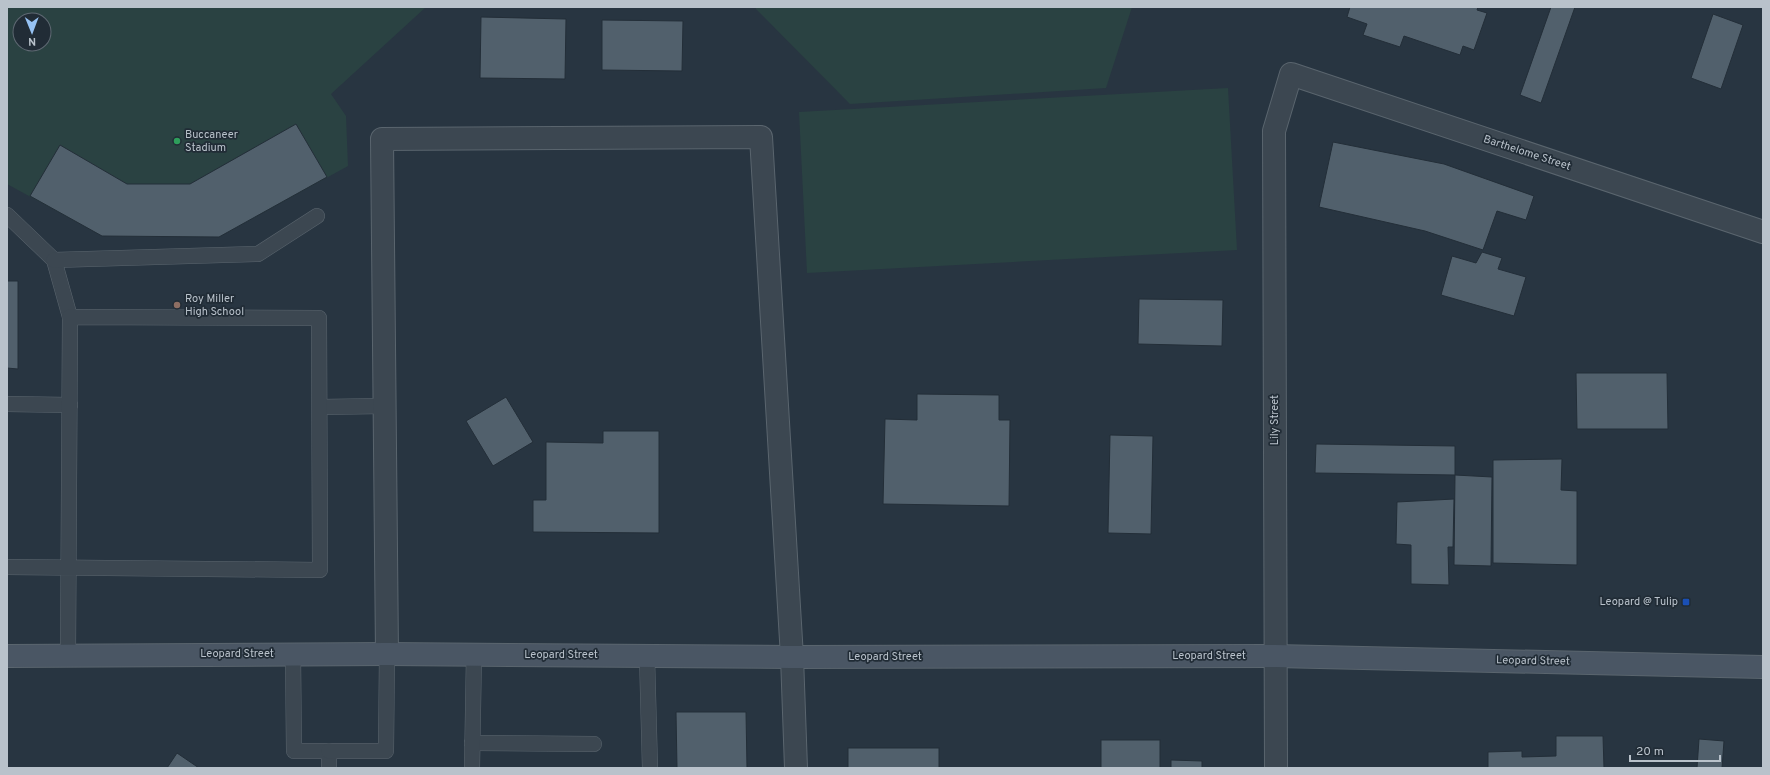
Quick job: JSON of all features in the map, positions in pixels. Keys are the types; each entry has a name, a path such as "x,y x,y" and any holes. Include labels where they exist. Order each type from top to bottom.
{"main road":[{"name":"Leopard Street","path":"7,656 474,654 792,657 1276,656 1763,667"}],"street":[{"name":"Barthelome Street","path":"1291,74 1763,232"},
{"name":"Lily Street","path":"1276,768 1274,131 1291,74"},
{"path":"386,654 382,139 761,137 792,657 796,768"}],"lane":[{"path":"7,215 54,260 70,317 68,655"},
{"path":"54,260 258,254 317,216"},
{"path":"7,567 68,566 320,570 319,318 70,317"},
{"path":"7,404 70,405"},
{"path":"320,407 384,406"},
{"path":"293,654 294,751 386,751 386,654"},
{"path":"472,768 474,654"},
{"path":"647,656 650,768"},
{"path":"472,743 594,744"},
{"path":"329,751 329,768"}],"green space":[{"name":"Buccaneer Stadium","path":"7,7 426,7 331,94 346,116 348,166 219,237 102,236 7,184"},
{"path":"756,7 1132,7 1106,88 850,104 756,9"},
{"path":"1228,88 1237,250 807,273 799,112"}],"building":[{"path":"1350,7 1478,7 1477,10 1487,13 1474,50 1463,46 1460,55 1404,36 1400,47 1363,35 1367,24 1347,17"},
{"path":"1551,7 1575,7 1541,103 1520,95"},
{"path":"1713,14 1743,25 1721,89 1691,78"},
{"path":"481,17 566,19 565,79 480,78"},
{"path":"602,20 683,21 682,71 602,70"},
{"path":"296,124 327,177 219,237 102,236 30,196 60,145 127,184 190,184"},
{"path":"1333,142 1444,164 1534,196 1526,220 1497,211 1483,250 1425,231 1319,207"},
{"path":"1482,252 1502,258 1498,269 1526,277 1514,316 1441,295 1452,256 1476,263"},
{"path":"7,281 18,281 18,369 7,368"},
{"path":"1139,299 1223,300 1222,346 1138,344"},
{"path":"1576,373 1667,373 1668,429 1577,429"},
{"path":"917,394 999,395 999,420 1010,420 1009,506 883,504 885,419 917,420"},
{"path":"506,397 533,442 493,466 466,421"},
{"path":"603,431 659,431 659,533 533,532 533,500 546,500 546,442 603,443"},
{"path":"1110,435 1153,436 1151,534 1108,533"},
{"path":"1316,444 1455,446 1455,475 1315,473"},
{"path":"1562,459 1561,490 1577,491 1577,565 1493,563 1493,460"},
{"path":"1455,475 1492,477 1491,566 1454,565"},
{"path":"1454,499 1453,547 1448,547 1449,585 1411,584 1411,545 1396,544 1397,502"},
{"path":"676,712 746,712 747,768 677,768"},
{"path":"1556,736 1603,736 1604,768 1488,768 1488,752 1522,751 1522,757 1556,756"},
{"path":"1699,739 1724,741 1722,768 1697,768"},
{"path":"1101,740 1160,740 1160,768 1101,768"},
{"path":"848,748 939,748 939,768 848,768"},
{"path":"177,753 199,768 167,768"},
{"path":"1171,760 1202,761 1202,768 1171,768"}],"place":[{"name":"Buccaneer Stadium","path":"177,141"},
{"name":"Roy Miller High School","path":"177,305"},
{"name":"Leopard @ Tulip","path":"1686,602"}]}
